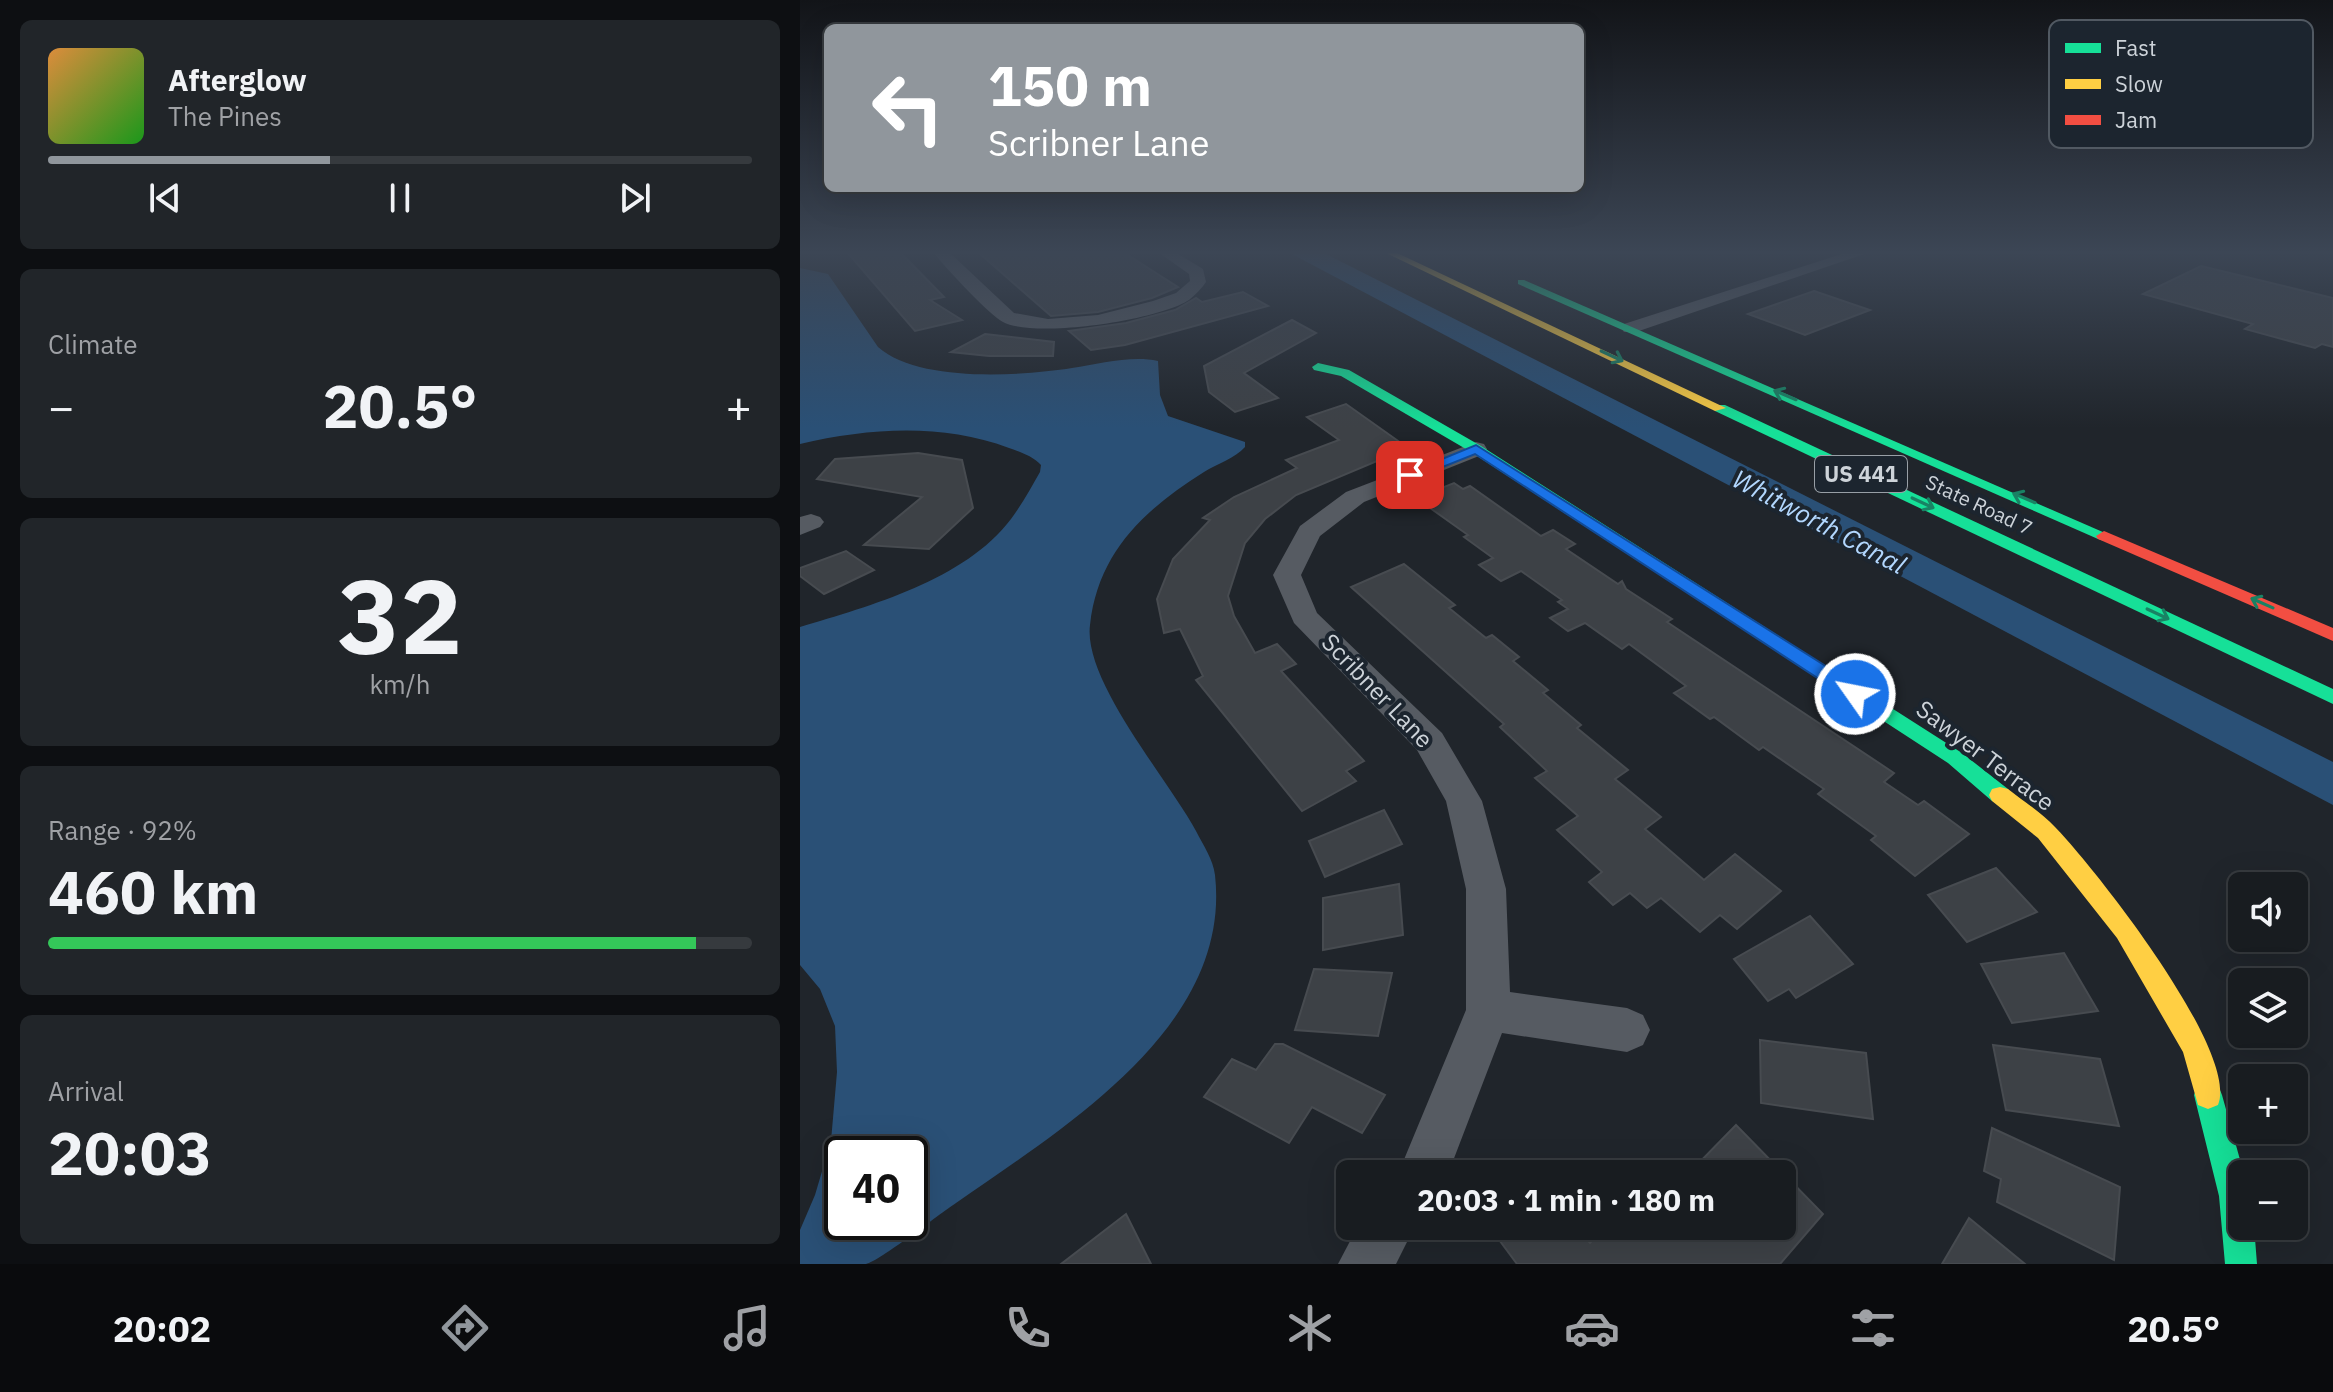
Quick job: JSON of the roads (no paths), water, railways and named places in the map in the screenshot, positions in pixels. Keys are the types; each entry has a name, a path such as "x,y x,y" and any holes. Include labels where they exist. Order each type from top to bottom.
{"main road":[{"name":"State Road 7","path":"1514,311 2333,697"},
{"path":"1555,311 1571,318 1630,328"},
{"name":"State Road 7","path":"1589,311 2333,635"},
{"name":"Sawyer Terrace","path":"1318,367 1345,373 1476,449 1955,758 2046,832 2126,930 2196,1048 2235,1196 2241,1264"}],"street":[{"path":"1001,311 1008,318 1048,324 1098,320 1135,311"},
{"path":"1606,318 1628,311"},
{"path":"1630,328 1682,311"},
{"name":"Scribner Lane","path":"1429,1160 1488,1010 1486,889 1464,801 1430,742 1304,617 1287,575 1309,532 1355,497 1476,449"},
{"path":"1488,1010 1627,1030"},
{"path":"1365,1264 1380,1240"}],"water":[{"path":"800,311 853,311 878,347 896,359 944,372 1026,373 1126,360 1158,361 1160,395 1168,416 1245,442 1245,447 1236,454 1162,501 1128,535 1103,576 1090,625 1091,648 1113,701 1183,810 1212,863 1215,875 1213,930 1197,980 1169,1026 1132,1068 1044,1141 928,1223 928,1136 831,1136 837,1072 835,1026 820,989 800,965 800,627 885,600 968,559 992,540 1011,519 1040,472 1041,465 1022,453 958,435 905,431 853,434 800,444"},
{"name":"Whitworth Canal","path":"1399,311 1439,311 2333,762 2333,805"},
{"path":"824,1165 824,1240 904,1240 866,1264 800,1264 800,1230"}]}
